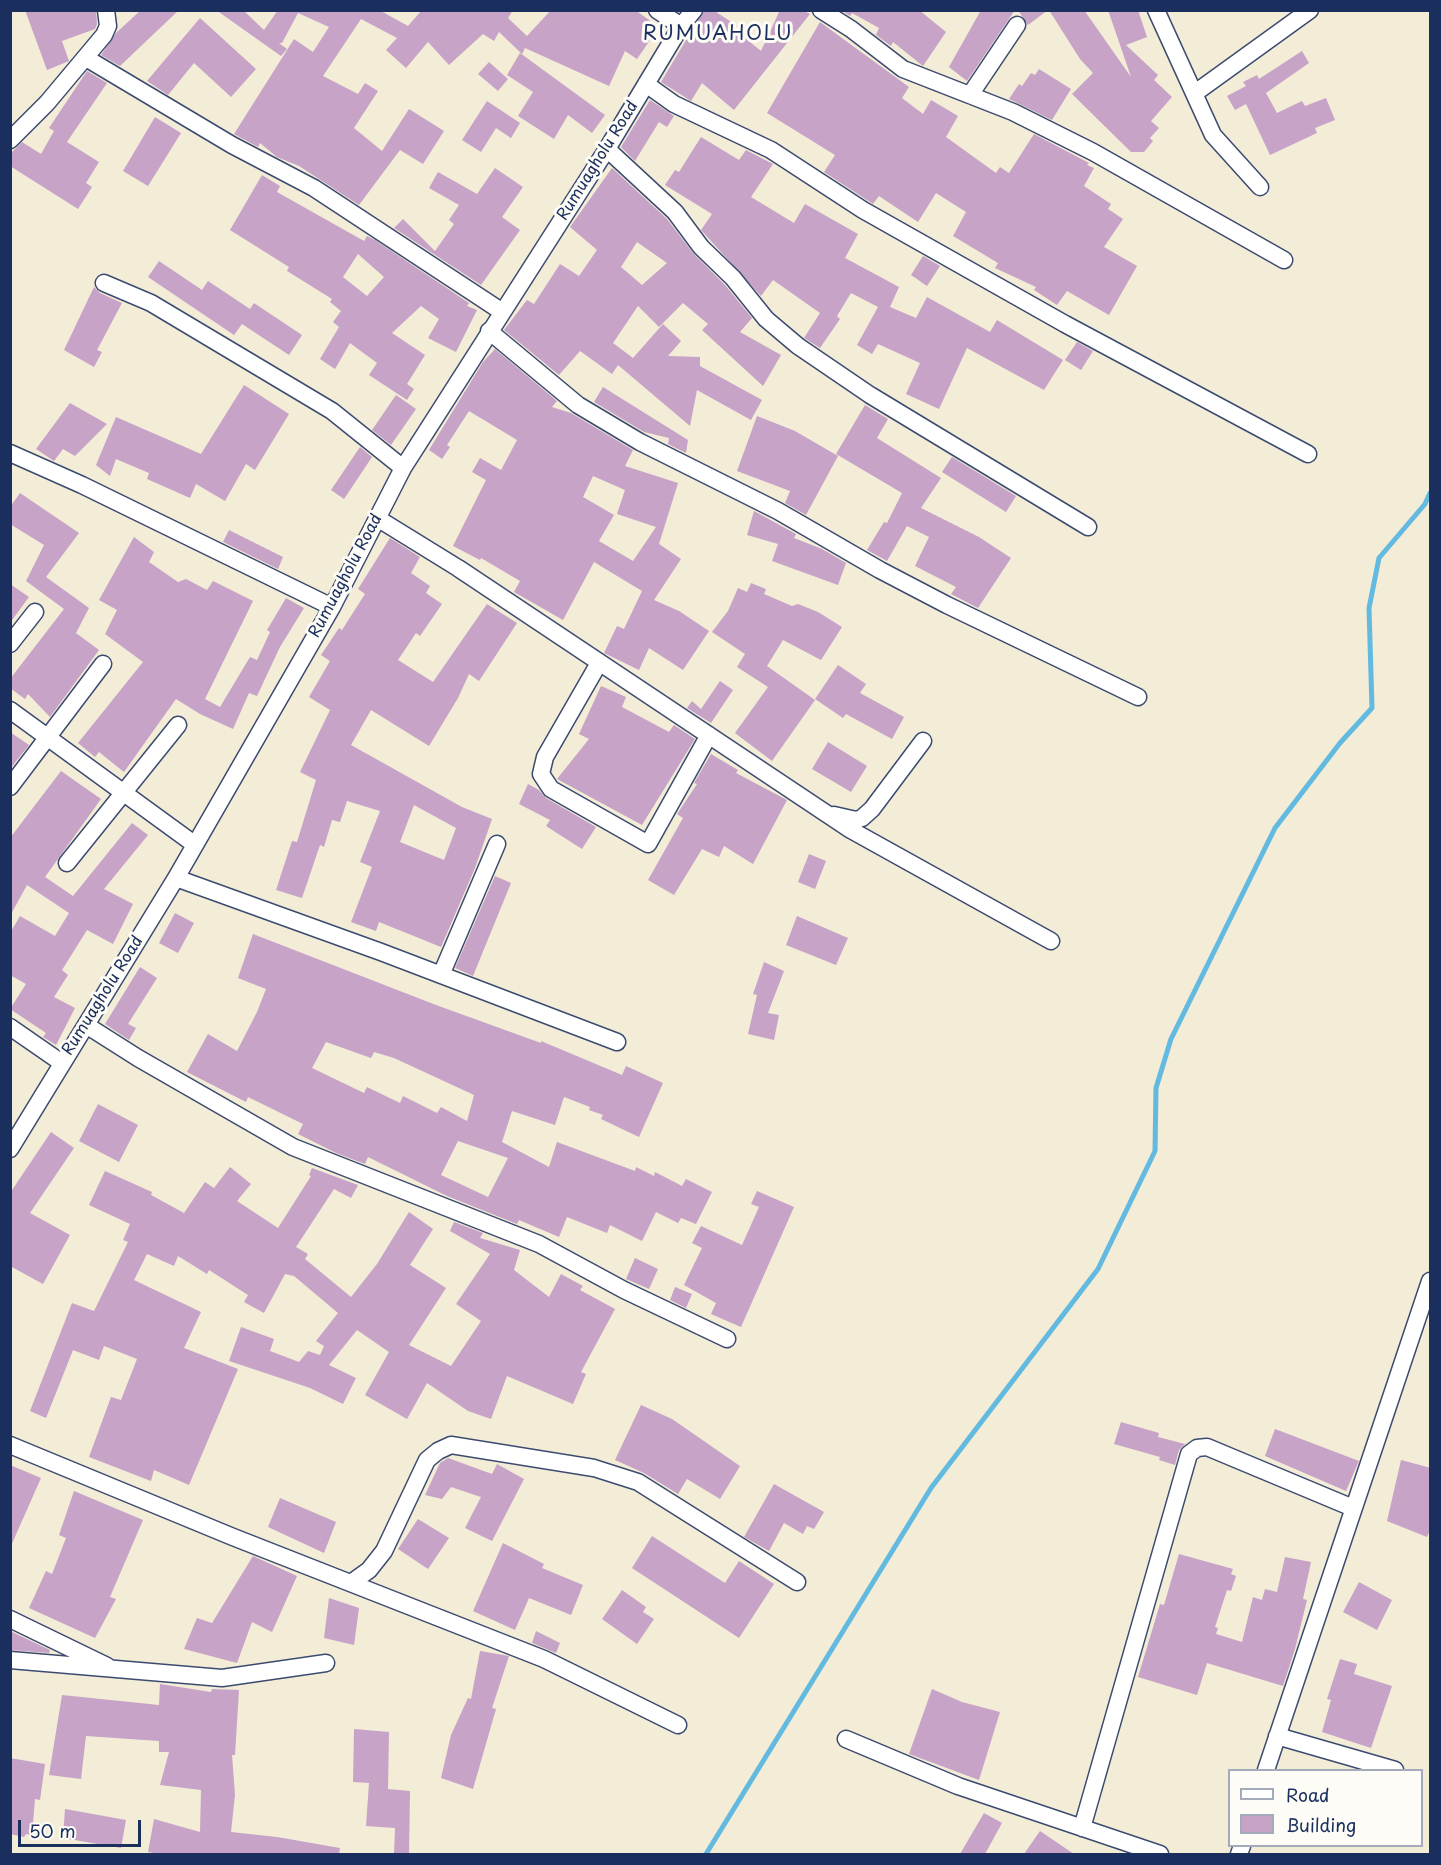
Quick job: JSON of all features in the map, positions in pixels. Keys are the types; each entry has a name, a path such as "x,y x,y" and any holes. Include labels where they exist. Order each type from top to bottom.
{"street":[{"path":"10,140 86,58 108,26 106,10"},
{"path":"657,10 681,26"},
{"name":"Rumuagholu Road","path":"13,1139 176,878 332,607 403,468 501,311 607,149 681,26 694,10"},
{"path":"821,10 851,29 903,69 1013,112 1093,152 1284,260"},
{"path":"1156,10 1213,135 1260,187"},
{"path":"1195,93 1310,10"},
{"path":"970,95 1017,25"},
{"path":"86,58 232,145 314,188 501,311"},
{"path":"646,84 674,104 771,150 863,210 1308,454"},
{"path":"607,149 675,212 701,247 733,278 766,319 798,346 870,395 1088,527"},
{"path":"104,283 151,303 332,411 403,468"},
{"path":"489,331 578,405 640,442 778,511 880,570 938,600 1138,697"},
{"path":"10,453 82,485 332,607"},
{"path":"377,518 458,568 851,830 1051,941"},
{"path":"10,644 35,612"},
{"path":"598,663 545,757 542,774 551,789 648,843 708,735"},
{"path":"10,788 103,664"},
{"path":"10,710 194,844"},
{"path":"67,863 178,725"},
{"path":"825,813 856,820 862,818 872,809 923,741"},
{"path":"441,975 497,844"},
{"path":"176,878 617,1041"},
{"path":"86,1025 138,1058 293,1148 539,1244 624,1290 727,1339"},
{"path":"10,1027 62,1063"},
{"path":"1266,1769 1431,1281"},
{"path":"10,1445 233,1537 544,1659 678,1725"},
{"path":"351,1583 369,1570 384,1551 427,1460 438,1451 451,1445 594,1468 638,1482 797,1582"},
{"path":"1082,1828 1189,1454 1197,1448 1207,1447 1353,1508"},
{"path":"10,1620 46,1635 115,1671"},
{"path":"10,1660 115,1671 222,1678 326,1663"},
{"path":"1277,1736 1392,1769"},
{"path":"846,1739 958,1786 1160,1854"}],"building":[{"path":"25,10 96,10 97,24 95,29 62,41 69,61 47,70"},
{"path":"141,10 179,10 120,66 101,55 116,33"},
{"path":"216,10 243,10 264,30 278,10 379,10 408,26 422,10 513,10 508,18 527,36 551,10 635,10 659,27 637,59 625,51 609,86 525,48 522,54 499,32 494,41 483,34 449,65 428,42 406,68 386,50 397,38 361,19 323,76 358,94 365,83 378,91 354,128 382,151 409,109 444,131 423,164 400,150 359,205 299,166 277,157 260,143 258,147 234,134 294,39 313,52 329,27 298,13 282,43 279,43 287,49 281,56"},
{"path":"704,10 713,10 736,25 734,29 761,51 780,10 802,10 810,14 734,110 702,83 691,101 661,82"},
{"path":"841,10 919,10 946,32 923,66 893,42 891,46 876,35 879,28 852,13 850,16"},
{"path":"981,10 1015,10 967,81 949,67"},
{"path":"1018,10 1048,10 1028,25"},
{"path":"1049,10 1084,10 1131,77 1108,10 1138,10 1147,37 1126,45 1158,75 1154,80 1172,97 1151,121 1159,128 1150,138 1153,141 1144,152 1131,152 1072,94 1093,73 1080,59"},
{"path":"200,18 256,69 231,97 194,63 168,95 147,81"},
{"path":"820,22 909,87 902,98 923,114 931,100 958,116 946,137 996,173 1000,167 1009,173 1034,134 1089,163 1087,165 1094,168 1084,186 1111,204 1108,209 1123,219 1104,247 1137,266 1109,315 1067,291 1057,305 1034,290 1036,287 995,268 998,263 953,236 966,212 936,193 918,222 879,196 873,204 824,172 835,155 767,113"},
{"path":"1302,51 1309,63 1266,93 1277,113 1302,101 1305,106 1326,98 1335,120 1315,128 1317,133 1270,155 1246,104 1235,110 1227,96 1246,86 1243,82 1257,75 1259,79"},
{"path":"520,53 605,115 592,133 568,115 554,139 518,116 533,92 507,75"},
{"path":"489,62 508,79 498,91 478,74"},
{"path":"1039,69 1071,89 1052,120 1009,99 1019,84 1022,86 1031,73 1035,75"},
{"path":"87,71 107,83 67,142 99,162 86,183 92,187 78,209 10,166 10,154 22,142 41,154 54,131 49,128"},
{"path":"650,100 674,116 667,127 659,122 635,161 621,147"},
{"path":"487,101 520,123 511,138 496,128 481,152 462,140"},
{"path":"155,117 181,133 148,186 123,171"},
{"path":"701,137 739,160 746,150 773,164 751,197 794,223 805,204 858,234 845,258 899,287 890,307 916,318 927,297 990,332 997,320 1063,360 1044,390 967,348 939,409 906,394 920,363 878,344 872,354 857,345 878,307 851,293 837,316 840,319 820,348 804,338 820,313 773,280 761,296 701,230 712,214 665,185 675,170 679,172"},
{"path":"495,168 523,187 502,217 520,230 481,285 394,228 403,219 435,251 454,224 449,220 459,205 429,188 438,172 477,194"},
{"path":"612,168 667,219 693,253 725,285 752,318 740,332 781,355 763,386 702,330 708,324 683,303 659,327 638,306 613,343 633,358 663,324 681,341 668,356 700,357 700,366 762,400 751,420 697,390 690,426 618,365 612,374 580,351 559,375 504,330 527,300 534,304 560,264 579,276 597,250 570,227","holes":["637,242 667,263 642,285 621,267"]},
{"path":"262,175 280,186 277,192 364,241 367,236 375,240 469,303 467,306 477,310 456,352 428,338 439,319 421,306 392,333 425,355 407,384 414,389 407,400 369,375 377,363 350,343 335,369 320,359 339,327 333,322 341,311 330,302 332,299 287,271 289,267 230,230","holes":["358,254 384,277 367,296 343,277"]},
{"path":"923,256 940,266 927,286 911,275"},
{"path":"159,261 202,290 208,281 250,309 254,303 302,335 289,355 242,324 234,335 148,277"},
{"path":"94,287 100,293 122,303 97,350 102,352 94,367 64,350"},
{"path":"1077,342 1093,351 1081,370 1065,360"},
{"path":"495,349 557,401 552,407 571,413 633,450 625,466 678,483 659,544 681,559 654,600 679,611 709,631 683,670 649,648 639,670 604,653 617,626 624,629 642,591 594,562 563,620 514,592 520,581 481,558 480,560 453,546 486,480 472,472 480,458 501,470 517,440 469,411 447,445 450,447 442,459 429,450 483,362","holes":["593,476 625,490 617,514 656,527 633,561 599,541 614,515 583,497"]},
{"path":"244,385 289,414 255,470 246,464 225,501 196,484 190,498 147,479 149,473 116,459 110,476 96,465 116,417 201,454"},
{"path":"603,387 688,440 686,453 668,444 669,438 644,432 594,402"},
{"path":"396,395 416,409 391,445 372,430"},
{"path":"70,403 107,424 75,456 63,449 54,461 36,449"},
{"path":"865,405 888,419 877,438 941,478 921,508 979,537 1011,558 978,608 951,594 956,587 915,566 929,537 907,526 887,561 867,550 884,522 887,523 902,493 836,454"},
{"path":"757,416 795,431 838,456 806,515 785,503 790,491 737,471"},
{"path":"360,447 372,457 344,499 331,490"},
{"path":"952,457 1016,496 1006,512 942,472"},
{"path":"20,493 79,533 46,577 89,608 76,633 99,650 50,717 28,694 25,699 10,688 10,679 64,609 26,581 44,545 10,524 10,507"},
{"path":"754,511 796,534 794,538 822,549 846,563 838,585 772,561 778,544 747,535"},
{"path":"229,530 283,557 278,569 223,542"},
{"path":"134,537 154,552 149,562 178,582 186,579 207,590 213,581 253,601 205,699 220,707 250,657 257,660 270,632 267,630 286,598 304,608 280,647 257,696 249,693 233,729 200,714 176,699 124,772 99,752 95,757 78,743 143,662 105,634 117,610 99,600"},
{"path":"390,538 420,557 411,573 430,586 426,593 442,604 420,636 416,633 398,660 433,682 487,604 517,623 479,681 469,674 458,698 429,746 371,710 351,745 462,807 492,819 475,868 441,947 379,922 376,931 351,922 372,867 360,862 380,811 347,801 340,822 332,820 324,847 320,845 302,898 276,890 292,841 297,842 316,780 300,772 330,710 309,697 330,661 321,655 339,628 342,630 365,594 358,589","holes":["414,805 456,828 444,860 400,842"]},
{"path":"751,583 766,589 764,594 792,606 798,604 818,612 842,627 821,660 783,640 767,666 815,700 772,761 735,733 768,687 737,667 745,654 712,632 728,611 738,588 747,592"},
{"path":"10,584 29,597 10,623"},
{"path":"838,665 866,684 860,693 904,717 892,739 846,714 843,718 815,699"},
{"path":"720,681 733,690 711,723 687,708 692,701 701,709"},
{"path":"601,686 626,697 622,707 669,732 674,725 695,739 642,825 557,779 589,739 579,734"},
{"path":"10,732 29,745 10,769"},
{"path":"828,742 867,766 851,792 812,769"},
{"path":"711,754 738,770 736,773 787,800 753,864 724,846 719,857 702,849 674,895 648,880 683,818 677,814 697,784 694,783"},
{"path":"61,771 101,799 45,877 73,896 132,823 148,835 104,889 133,904 113,944 87,930 62,970 68,975 54,997 75,1008 56,1045 43,1037 46,1033 10,1009 26,984 10,975 10,933 20,916 55,936 69,913 27,885 10,916 10,838"},
{"path":"528,784 539,790 546,798 596,827 582,849 546,826 550,820 519,804"},
{"path":"809,854 826,861 815,889 798,882"},
{"path":"495,876 511,883 473,976 455,968"},
{"path":"175,913 194,923 178,953 159,943"},
{"path":"797,916 848,938 836,965 786,945"},
{"path":"253,934 436,1005 541,1043 541,1041 622,1075 626,1066 663,1083 639,1137 601,1119 603,1115 589,1110 590,1107 564,1097 555,1125 512,1111 502,1142 549,1167 557,1142 635,1171 636,1167 654,1176 655,1172 682,1186 686,1179 712,1192 696,1224 681,1218 678,1223 656,1212 642,1241 610,1225 607,1233 567,1217 559,1237 519,1220 517,1224 447,1196 368,1157 365,1164 336,1153 298,1134 303,1124 248,1097 246,1102 187,1072 208,1034 237,1051 266,989 238,978","holes":["326,1042 371,1058 374,1052 394,1058 474,1095 467,1121 441,1107 437,1113 403,1096 400,1103 367,1087 364,1093 312,1068","458,1141 508,1158 488,1197 441,1175"]},
{"path":"764,962 784,971 768,1013 779,1015 774,1040 748,1034 757,995 753,994"},
{"path":"140,967 157,978 128,1024 136,1028 129,1040 105,1024"},
{"path":"98,1104 138,1125 119,1162 79,1141"},
{"path":"51,1132 74,1148 30,1213 70,1235 43,1284 10,1266 10,1193"},
{"path":"230,1167 251,1184 237,1201 278,1228 311,1176 309,1175 312,1168 358,1185 351,1198 334,1189 296,1247 308,1254 305,1259 351,1297 377,1264 409,1212 433,1229 410,1265 446,1288 409,1345 451,1366 481,1321 456,1304 490,1254 450,1231 454,1222 483,1233 480,1238 520,1250 514,1270 549,1297 561,1274 583,1286 580,1290 615,1309 581,1372 586,1374 573,1404 507,1376 491,1419 468,1411 427,1383 407,1419 365,1395 389,1352 357,1330 329,1365 356,1378 343,1404 310,1388 229,1361 241,1327 274,1339 270,1351 299,1362 308,1351 320,1355 324,1346 316,1341 338,1313 294,1276 285,1274 264,1313 244,1302 248,1295 209,1270 207,1274 178,1256 174,1266 147,1254 134,1280 201,1312 184,1348 238,1369 189,1485 154,1470 151,1481 89,1457 111,1397 121,1400 137,1359 104,1346 99,1360 73,1350 46,1418 30,1411 72,1303 94,1311 128,1242 123,1240 130,1224 89,1205 105,1171 152,1192 151,1195 184,1213 205,1182 214,1188"},
{"path":"757,1191 794,1207 741,1327 711,1314 716,1303 684,1285 702,1248 692,1243 701,1226 742,1245 759,1207 751,1204"},
{"path":"635,1258 658,1269 649,1289 626,1279"},
{"path":"675,1287 692,1294 686,1308 670,1300"},
{"path":"641,1405 672,1419 740,1466 720,1499 687,1479 678,1494 644,1473 615,1460"},
{"path":"1121,1422 1159,1433 1158,1437 1185,1444 1179,1450 1175,1465 1159,1460 1160,1457 1114,1444"},
{"path":"1275,1429 1359,1461 1346,1491 1265,1456"},
{"path":"448,1458 492,1474 497,1464 524,1479 492,1541 465,1528 481,1497 451,1487 442,1499 425,1495 440,1463"},
{"path":"1401,1460 1431,1468 1431,1528 1427,1537 1387,1521"},
{"path":"10,1465 41,1478 10,1548"},
{"path":"774,1484 824,1512 814,1529 807,1526 803,1534 784,1523 769,1551 744,1537"},
{"path":"74,1491 143,1520 110,1597 116,1599 95,1638 29,1608 46,1571 52,1574 66,1538 59,1535"},
{"path":"280,1498 336,1522 324,1553 268,1527"},
{"path":"418,1519 449,1538 428,1569 398,1549"},
{"path":"652,1536 725,1583 739,1561 774,1584 739,1638 632,1568"},
{"path":"503,1543 544,1564 542,1568 583,1585 571,1615 529,1598 515,1630 473,1611"},
{"path":"1179,1554 1233,1569 1231,1574 1236,1576 1231,1591 1227,1590 1215,1627 1218,1628 1216,1634 1242,1642 1253,1597 1262,1600 1265,1589 1277,1592 1285,1557 1311,1562 1303,1599 1307,1600 1283,1686 1207,1663 1197,1695 1138,1677 1160,1604 1164,1605"},
{"path":"253,1556 297,1576 272,1632 252,1622 237,1663 184,1649 197,1618 212,1623"},
{"path":"1359,1582 1392,1600 1377,1630 1343,1612"},
{"path":"622,1590 646,1607 643,1612 654,1619 637,1644 602,1619"},
{"path":"329,1598 359,1608 354,1645 324,1638"},
{"path":"10,1631 50,1650 49,1653 10,1650"},
{"path":"536,1631 560,1643 556,1653 532,1643"},
{"path":"480,1651 509,1656 492,1708 496,1709 473,1789 441,1778 451,1735 468,1698 471,1699"},
{"path":"1340,1659 1357,1664 1354,1674 1392,1686 1371,1748 1322,1732 1331,1700 1327,1699"},
{"path":"160,1684 211,1692 212,1689 239,1690 235,1755 232,1755 235,1795 231,1832 340,1848 339,1854 160,1854 148,1852 154,1819 200,1832 201,1790 160,1785 169,1752 159,1752 159,1741 86,1736 81,1779 49,1775 62,1695 159,1705"},
{"path":"932,1689 962,1702 1000,1712 979,1780 909,1754"},
{"path":"354,1729 389,1732 388,1789 410,1791 409,1854 394,1854 395,1828 366,1826 369,1783 353,1782"},
{"path":"10,1758 45,1764 40,1800 35,1799 32,1835 26,1834 24,1837 10,1834"},
{"path":"65,1809 126,1820 121,1848 63,1838"},
{"path":"984,1813 1002,1823 985,1854 960,1854"},
{"path":"1040,1831 1074,1854 1024,1854"}],"waterway":[{"path":"706,1854 931,1488 1098,1269 1155,1151 1156,1088 1171,1039 1275,828 1340,743 1372,708 1369,608 1379,558 1425,504 1430,493"}],"district":[{"name":"RUMUAHOLU","path":"718,34"}]}
